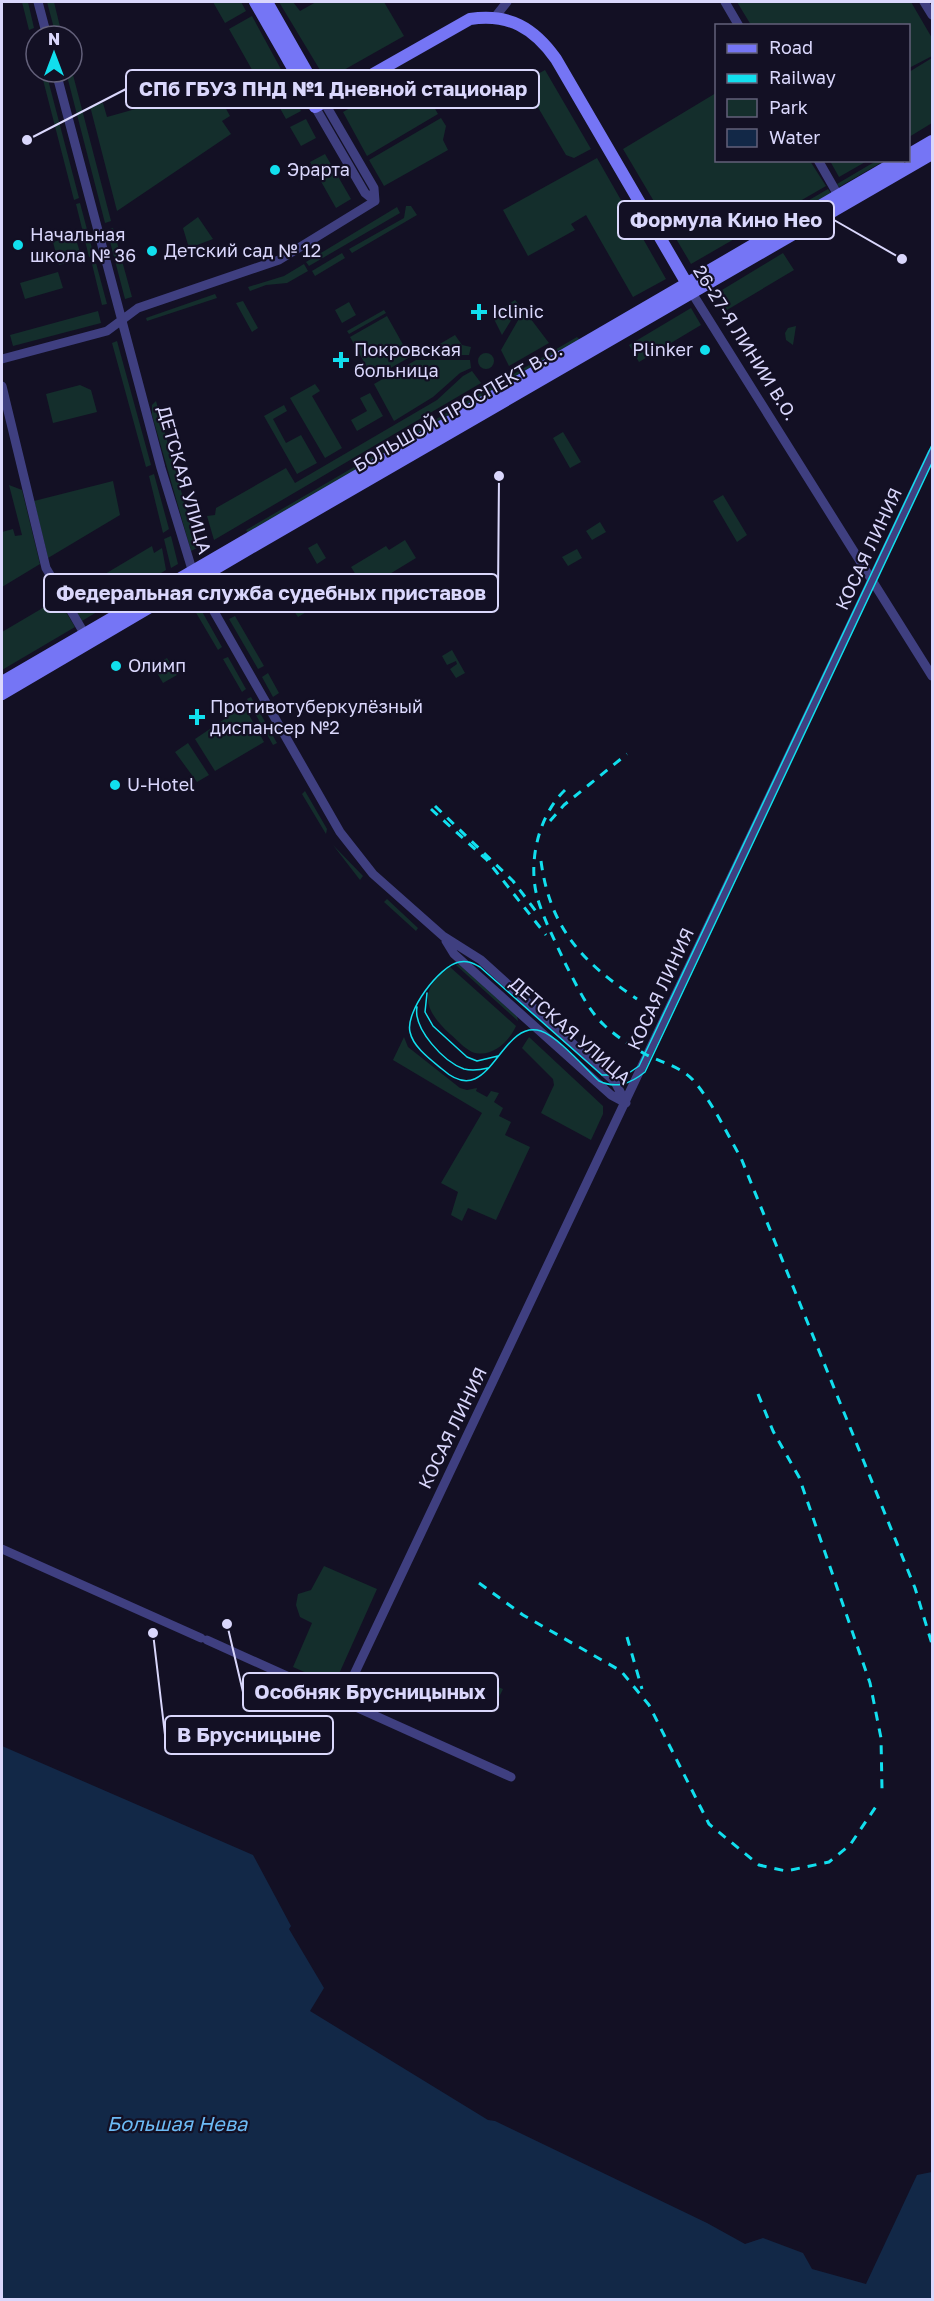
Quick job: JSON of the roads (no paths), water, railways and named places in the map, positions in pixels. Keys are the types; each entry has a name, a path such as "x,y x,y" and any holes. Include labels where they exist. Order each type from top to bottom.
{"main road":[{"path":"255,2 320,104"},
{"path":"267,2 320,104"},
{"path":"320,104 458,24 470,19 495,17"},
{"name":"26-27-Я ЛИНИИ В.О.","path":"495,17 514,21 529,28 556,59 689,288"},
{"path":"910,154 933,141"},
{"name":"БОЛЬШОЙ ПРОСПЕКТ В.О.","path":"2,694 194,576 689,288 933,154"},
{"name":"БОЛЬШОЙ ПРОСПЕКТ В.О.","path":"689,288 896,162"},
{"name":"БОЛЬШОЙ ПРОСПЕКТ В.О.","path":"2,682 84,633 194,576"}],"street":[{"path":"38,2 44,24"},
{"path":"495,17 507,2"},
{"path":"725,2 738,24"},
{"path":"924,2 933,15"},
{"name":"ДЕТСКАЯ УЛИЦА","path":"59,84 178,529 194,576 340,832 373,874 457,951 481,960 615,1082 626,1103"},
{"path":"2,358 107,331 138,308 279,260 375,201 374,188 320,104"},
{"path":"819,162 838,195"},
{"name":"26-27-Я ЛИНИИ В.О.","path":"689,288 933,676"},
{"path":"2,386 46,568 84,633"},
{"name":"КОСАЯ ЛИНИЯ","path":"342,1700 933,453"},
{"path":"2,1549 511,1777"}],"water":[{"name":"Большая Нева","path":"2,1746 253,1855 291,1926 289,1929 324,1988 310,2011 488,2120 495,2121 707,2223 745,2244 763,2238 803,2253 812,2269 866,2284 917,2175 932,2172 932,2299 2,2299"}],"tram line":[{"path":"932,445 639,1066 626,1075 602,1075 480,967 465,961 451,965 442,972 425,991 413,1013 410,1023 412,1038 433,1062 459,1079 472,1080 484,1073 515,1038 527,1031 541,1031 563,1046 599,1081 611,1085 623,1084 645,1072 932,463"},
{"path":"427,993 425,1012 433,1026 467,1057 477,1061 498,1056"},
{"path":"417,1007 420,1025 439,1052 464,1069 488,1068"}],"railway":[{"path":"550,821 564,805 627,754"},
{"path":"565,790 548,813 537,841 535,886 547,924 578,988 598,1019 645,1054 688,1075 713,1108 741,1158 915,1588 932,1644"},
{"path":"435,806 513,881 538,914"},
{"path":"431,809 487,860 546,935"},
{"path":"541,861 545,885 552,906 572,941 600,971 637,999"},
{"path":"758,1394 773,1431 799,1477 870,1683 881,1738 882,1789"},
{"path":"479,1583 523,1615 621,1671 649,1705 709,1824 759,1865 786,1871 829,1862 850,1845 879,1802"},
{"path":"627,1637 642,1689"}],"place":[{"name":"СПб ГБУЗ ПНД №1 Дневной стационар","path":"27,140"},
{"name":"Эрарта","path":"275,170"},
{"name":"Начальная школа № 36","path":"18,245"},
{"name":"Детский сад № 12","path":"152,251"},
{"name":"Формула Кино Нео","path":"902,259"},
{"name":"Iclinic","path":"479,312"},
{"name":"Plinker","path":"705,350"},
{"name":"Покровская больница","path":"341,360"},
{"name":"Федеральная служба судебных приставов","path":"499,476"},
{"name":"Олимп","path":"116,666"},
{"name":"Противотуберкулёзный диспансер №2","path":"197,717"},
{"name":"U-Hotel","path":"115,785"},
{"name":"Особняк Брусницыных","path":"227,1624"},
{"name":"В Брусницыне","path":"153,1633"}]}
